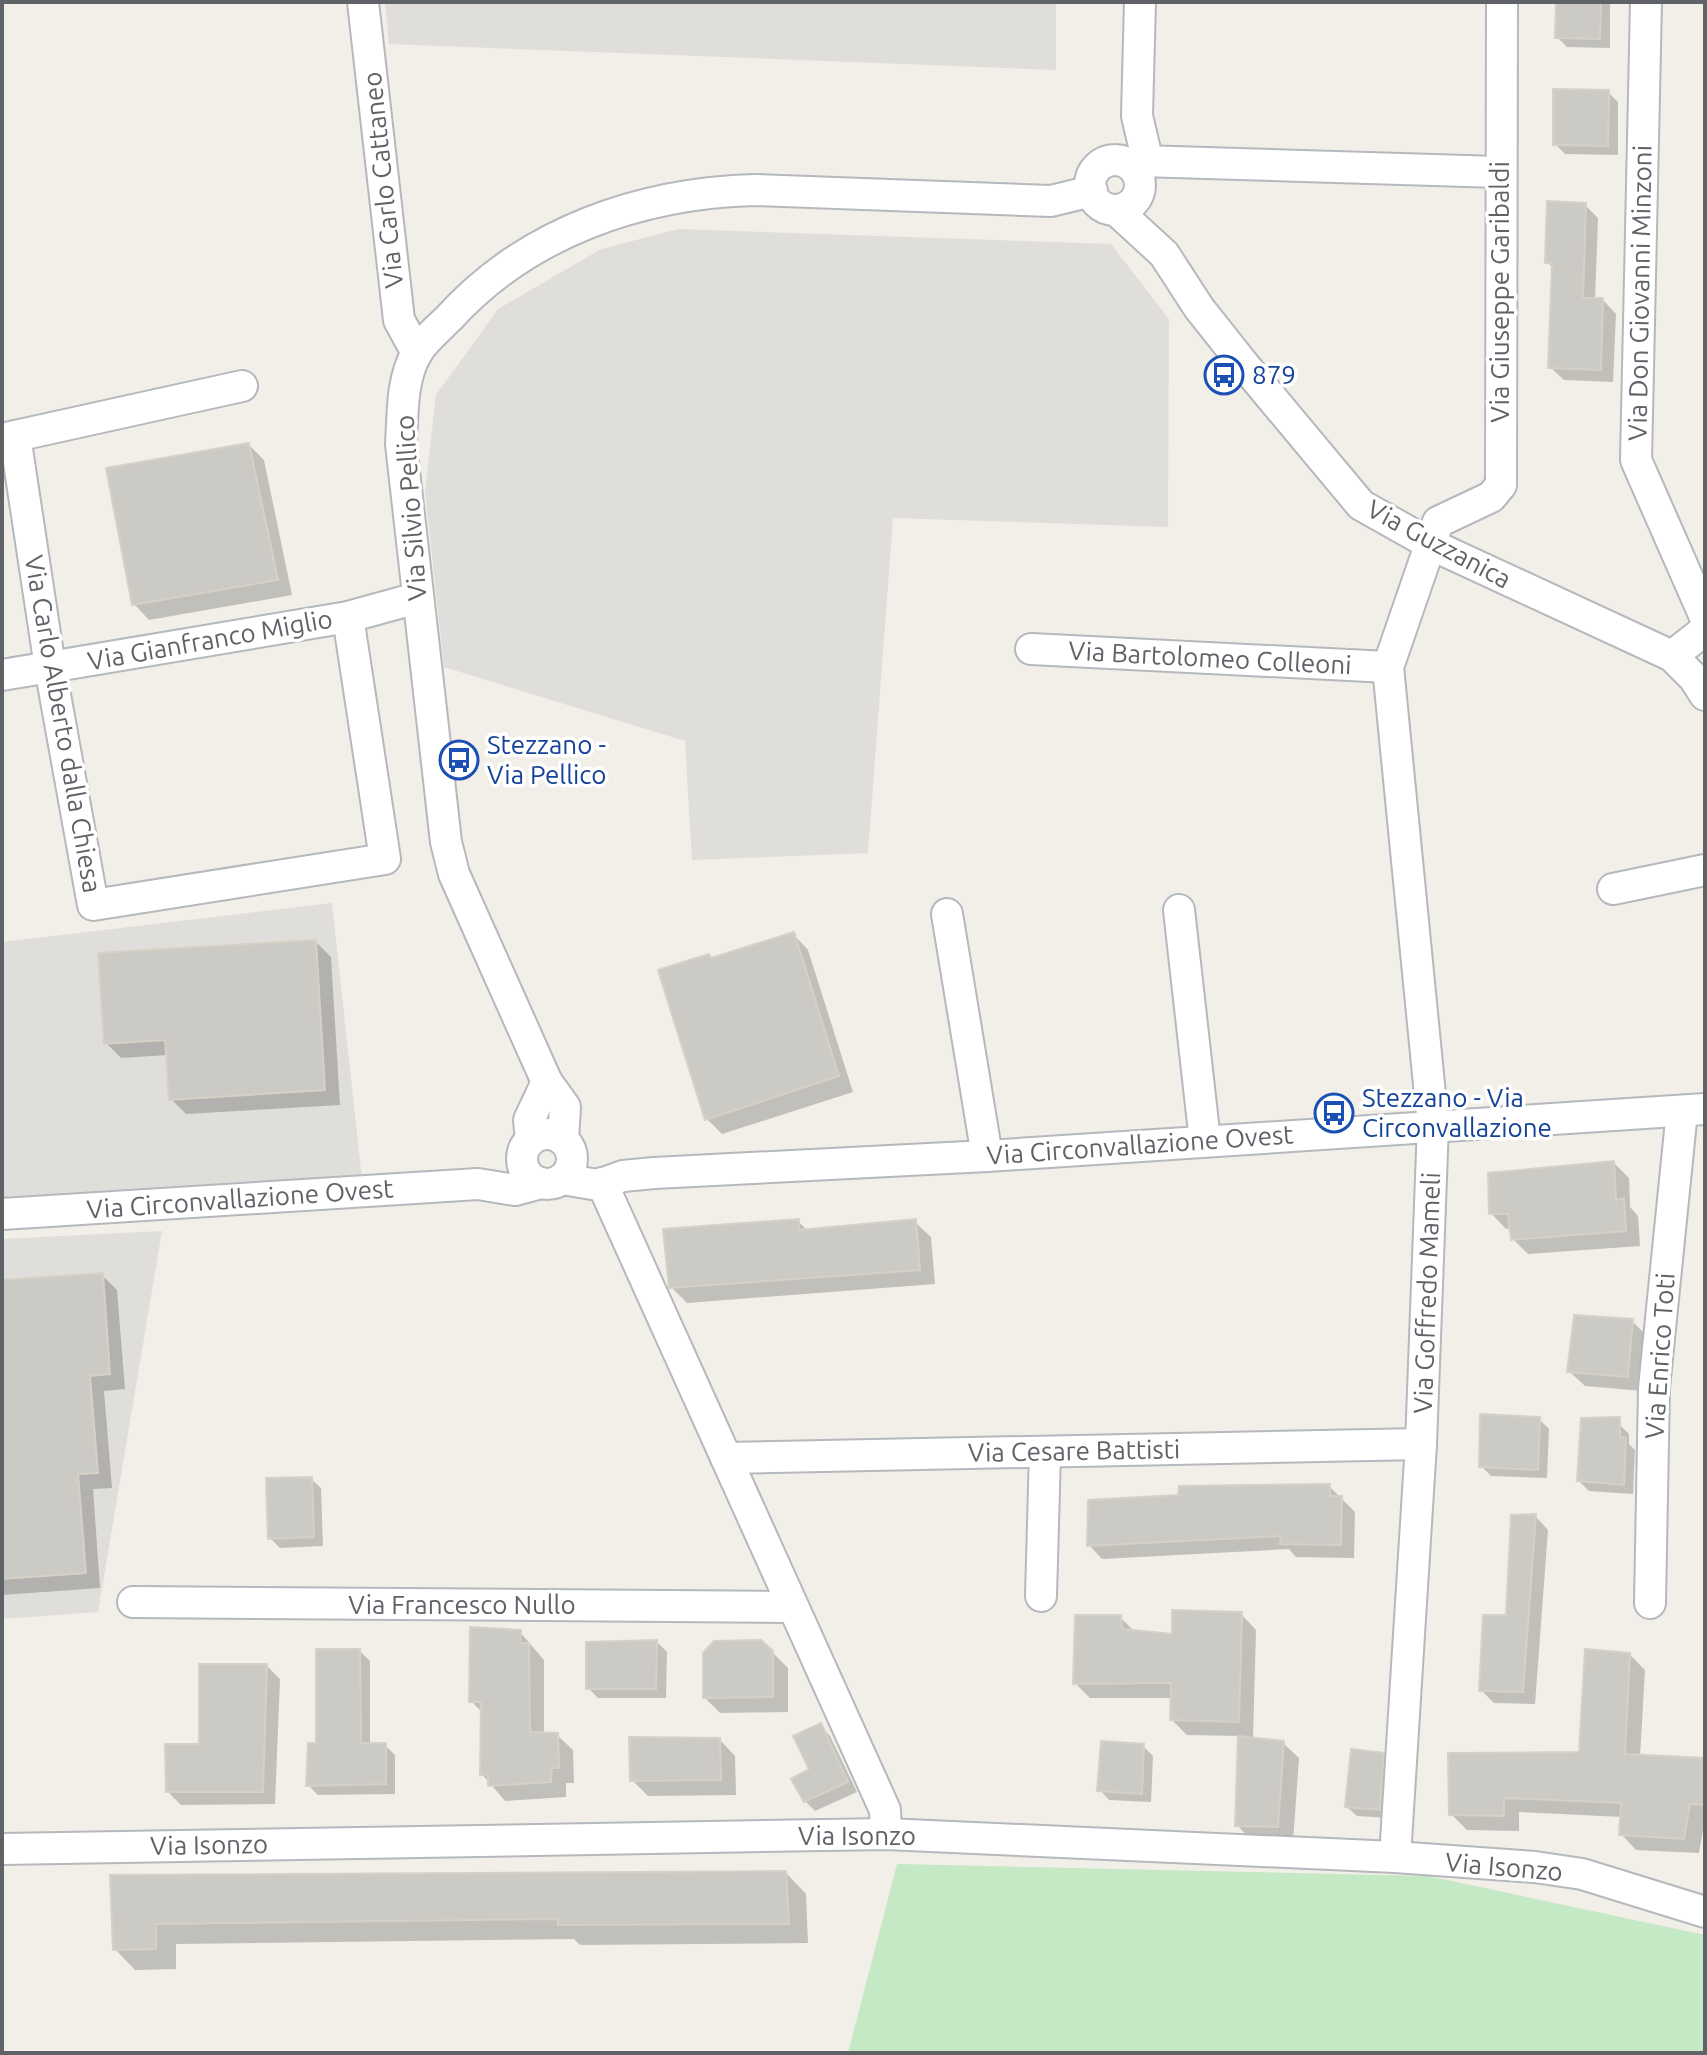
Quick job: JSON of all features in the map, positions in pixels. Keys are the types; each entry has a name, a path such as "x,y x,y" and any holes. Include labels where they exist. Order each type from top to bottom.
{"street":[{"name":"Via Carlo Cattaneo","path":"363,2 399,320 417,353"},
{"name":"Via Guzzanica","path":"1140,2 1137,116 1145,150 1139,175 1154,213 1164,254"},
{"name":"Via Giuseppe Garibaldi","path":"1432,545 1438,522 1491,497 1501,485 1499,172 1502,2"},
{"name":"Via Don Giovanni Minzoni","path":"1646,2 1636,460 1705,617"},
{"path":"1137,116 1113,143 1096,178 1099,204 1116,210 1131,205 1139,175"},
{"path":"1096,178 1124,162 1139,175 1499,172"},
{"name":"Via Silvio Pellico","path":"559,1164 565,1107 547,1082 454,874 446,842 401,444 404,387 417,353 465,301 504,269 549,241 603,216 651,202 741,191 1051,201 1096,178"},
{"name":"Via Guzzanica","path":"1116,210 1164,254 1245,366 1361,505 1432,545 1672,656 1694,678 1705,695"},
{"path":"9,438 242,386"},
{"name":"Via Carlo Alberto dalla Chiesa","path":"9,438 93,905 385,859 348,617"},
{"name":"Via Goffredo Mameli","path":"1395,1857 1421,1444 1433,1125 1388,667 1432,545"},
{"name":"Via Gianfranco Miglio","path":"2,675 348,617 417,598"},
{"path":"1672,656 1705,630"},
{"name":"Via Bartolomeo Colleoni","path":"1031,649 1388,667"},
{"path":"1613,889 1705,870"},
{"path":"1179,910 1205,1141"},
{"path":"947,914 987,1156"},
{"path":"478,1184 497,1162 528,1145 547,1135 559,1164 525,1170 528,1145 529,1120 547,1082"},
{"name":"Via Circonvallazione Ovest","path":"2,1214 478,1184 515,1190 559,1164 613,1180 1693,1110"},
{"name":"Via Enrico Toti","path":"1650,1603 1654,1388 1693,1110"},
{"path":"613,1180 726,1458 885,1810 886,1834"},
{"name":"Via Cesare Battisti","path":"726,1458 1421,1444"},
{"path":"1041,1596 1045,1452"},
{"name":"Via Francesco Nullo","path":"133,1602 791,1607"},
{"name":"Via Isonzo","path":"2,1849 886,1834 1395,1857 1582,1874 1705,1912"}],"shaded area":[{"path":"385,2 1056,2 1056,70 389,44"},
{"path":"679,229 1111,244 1169,319 1168,527 893,518 868,853 692,860 685,741 444,667 425,491 436,395 498,309 601,249"},
{"path":"332,903 362,1180 2,1200 2,942"},
{"path":"162,1231 98,1612 2,1619 2,1239"}],"green space":[{"path":"897,1864 1428,1876 1705,1935 1705,2053 848,2053"}],"building":[{"path":"1556,2 1601,2 1600,39 1555,38"},
{"path":"1553,89 1609,90 1608,146 1553,145"},
{"path":"1547,201 1586,203 1583,298 1603,298 1601,370 1548,368 1552,263 1545,263"},
{"path":"249,443 278,580 132,605 106,468"},
{"path":"794,932 839,1076 705,1120 658,970 709,954 711,958"},
{"path":"316,940 325,1090 169,1100 165,1040 104,1044 98,953"},
{"path":"1614,1161 1616,1200 1624,1198 1626,1231 1511,1240 1508,1214 1489,1214 1488,1173"},
{"path":"799,1219 799,1230 916,1219 920,1270 669,1288 663,1229"},
{"path":"103,1273 110,1374 90,1376 98,1473 78,1474 86,1573 2,1579 2,1280"},
{"path":"1574,1315 1633,1319 1628,1377 1567,1372"},
{"path":"1480,1414 1540,1417 1538,1470 1479,1467"},
{"path":"1620,1417 1620,1437 1626,1438 1624,1485 1577,1481 1581,1418"},
{"path":"312,1477 314,1537 268,1539 266,1478"},
{"path":"1330,1484 1330,1496 1342,1496 1341,1545 1280,1544 1281,1536 1087,1546 1088,1500 1178,1495 1179,1486"},
{"path":"1536,1514 1523,1692 1479,1691 1483,1615 1506,1615 1511,1515"},
{"path":"1172,1610 1242,1612 1239,1722 1170,1720 1171,1683 1073,1684 1075,1615 1121,1615 1122,1629 1172,1634"},
{"path":"470,1627 521,1630 520,1643 529,1643 530,1732 558,1733 559,1768 552,1768 551,1782 488,1786 488,1774 480,1775 481,1702 469,1702"},
{"path":"657,1640 656,1689 586,1689 586,1642"},
{"path":"761,1640 773,1651 773,1697 703,1698 703,1653 714,1641"},
{"path":"316,1649 360,1649 361,1743 386,1743 386,1784 306,1786 308,1743 316,1743"},
{"path":"1585,1649 1630,1653 1625,1754 1705,1758 1705,1805 1690,1804 1684,1839 1619,1835 1621,1803 1504,1798 1504,1816 1449,1815 1448,1753 1579,1752"},
{"path":"199,1664 267,1664 263,1792 166,1792 165,1744 199,1744"},
{"path":"821,1723 848,1782 804,1802 791,1779 809,1769 793,1736"},
{"path":"1238,1736 1284,1741 1278,1827 1235,1826"},
{"path":"629,1737 720,1738 721,1780 630,1781"},
{"path":"1101,1741 1144,1744 1142,1794 1097,1791"},
{"path":"1351,1749 1384,1753 1380,1810 1345,1807"},
{"path":"786,1871 789,1924 558,1925 558,1919 156,1924 156,1949 113,1950 110,1875"}],"place":[{"name":"879","path":"1224,375"},
{"name":"Stezzano - Via Pellico","path":"459,760"},
{"name":"Stezzano - Via Circonvallazione","path":"1334,1113"}]}
